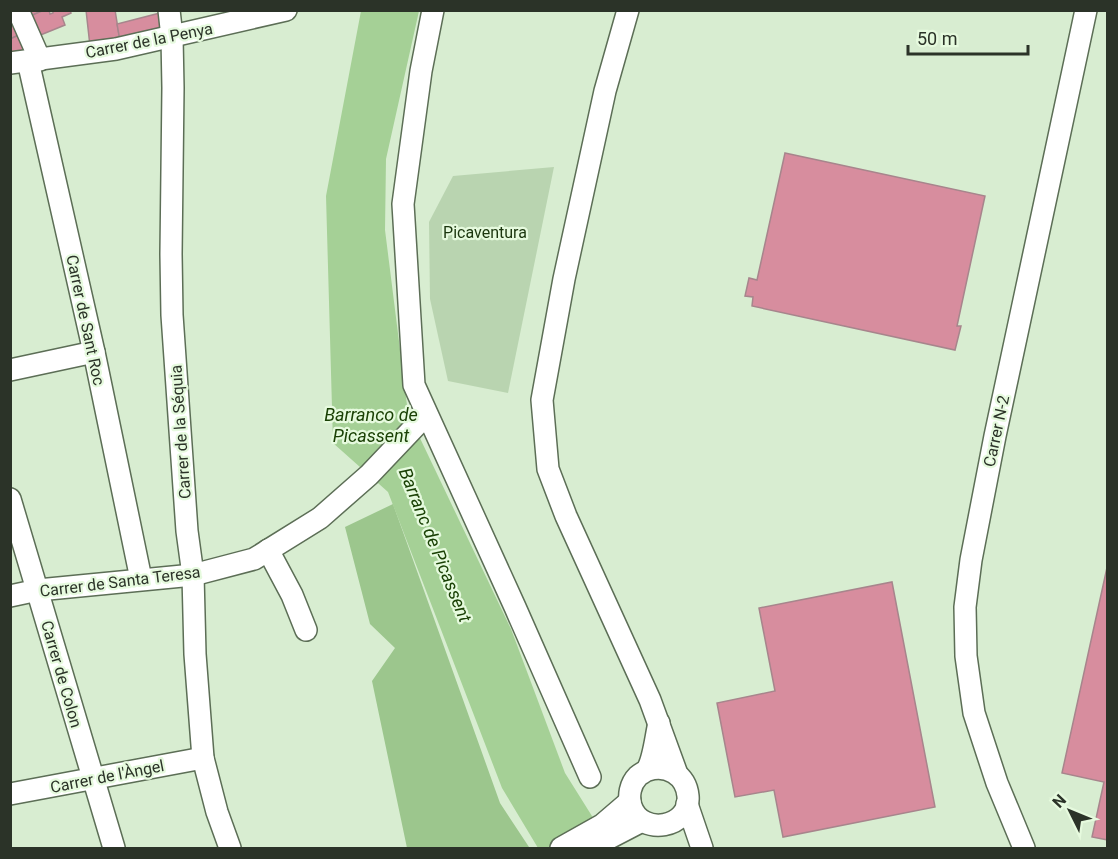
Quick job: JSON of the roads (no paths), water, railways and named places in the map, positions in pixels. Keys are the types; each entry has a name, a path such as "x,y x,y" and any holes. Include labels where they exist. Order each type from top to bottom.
{"street":[{"name":"Carrer de Sant Roc","path":"18,10 26,61 94,352 141,579"},
{"name":"Carrer de la Séquia","path":"169,10 174,88 172,315 193,575 195,654 203,758 217,812 230,849"},
{"name":"Carrer de la Penya","path":"26,61 116,49 286,10"},
{"path":"434,10 421,71 403,204 414,385 590,777"},
{"path":"628,10 600,113 564,279 542,400 548,469 566,516 659,722 677,774 686,786 687,804 702,849"},
{"name":"Carrer N-2","path":"1024,849 997,783 974,713 966,656 965,608 971,560 997,425 1086,10"},
{"path":"10,370 94,352"},
{"name":"Carrer de Santa Teresa","path":"10,596 38,590 193,575 254,559 320,518 369,475 426,415"},
{"name":"Carrer de Colon","path":"10,499 114,849"},
{"path":"268,550 292,595 306,630"},
{"path":"648,770 659,722"},
{"name":"Carrer de l'Àngel","path":"10,794 203,758"},
{"path":"677,774 668,769 648,770 634,781 630,790 632,808 642,821 653,826 667,825 673,823 683,813 687,804"},
{"path":"589,849 607,831 630,801"},
{"path":"561,849 607,831 642,821"},
{"path":"667,825 694,849"}],"water":[{"name":"Barranco de Picassent","path":"361,11 419,11 386,159 385,230 408,413 511,629 565,773 612,848 538,848 502,788 388,492 333,443 326,196"}],"park label":[{"name":"Picaventura","path":"485,232"}],"water label":[{"name":"Barranc de Picassent","path":"435,545"}]}
